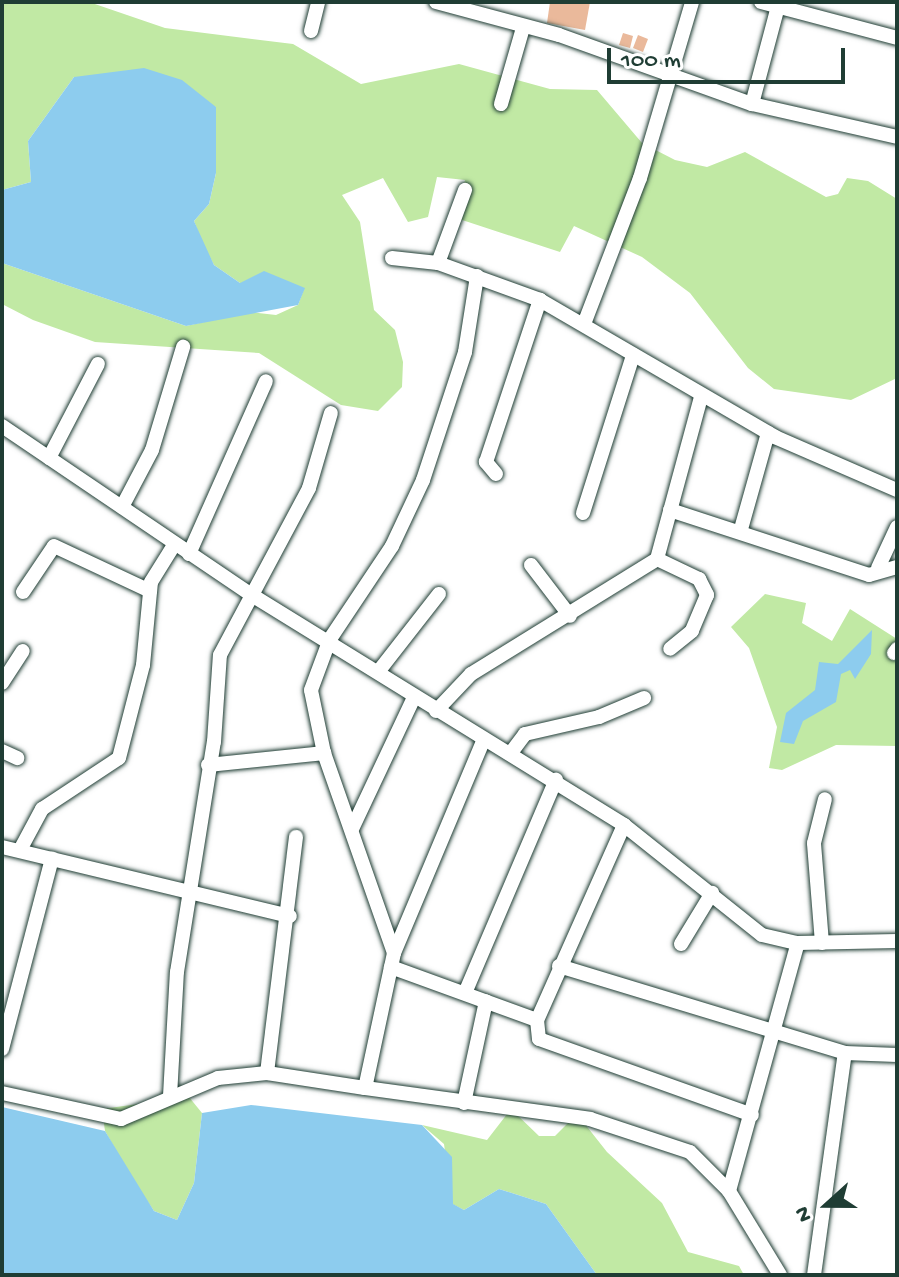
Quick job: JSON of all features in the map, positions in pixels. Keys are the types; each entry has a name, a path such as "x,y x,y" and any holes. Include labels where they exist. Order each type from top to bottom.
{"street":[{"path":"311,31 318,2"},
{"path":"436,2 752,104 897,137"},
{"path":"584,324 673,79 692,2"},
{"path":"761,2 897,38"},
{"path":"752,104 778,6"},
{"path":"501,104 523,28"},
{"path":"438,263 465,190"},
{"path":"392,258 438,263 540,300 701,397 768,433 897,490"},
{"path":"477,276 462,363 423,480 392,546 330,639 311,690 324,753 352,829 393,960 465,993 537,1020"},
{"path":"496,474 486,462 540,300"},
{"path":"122,507 152,450 183,347"},
{"path":"583,513 633,355"},
{"path":"49,458 98,364"},
{"path":"189,554 266,381"},
{"path":"436,711 471,674 570,616 657,559 701,397"},
{"path":"170,1096 190,893 220,655 255,597 309,488 331,413"},
{"path":"2,426 255,597 330,639 436,711 556,780 624,825 762,935 798,943 897,941"},
{"path":"741,529 768,433"},
{"path":"670,510 741,529 869,575 878,568 897,527"},
{"path":"20,850 58,793 119,758 143,665 150,591 174,545"},
{"path":"23,592 54,546 150,591"},
{"path":"657,559 699,579 707,595 692,631 670,649"},
{"path":"531,565 570,616"},
{"path":"878,568 897,567"},
{"path":"378,672 439,594"},
{"path":"2,683 23,651"},
{"path":"352,829 414,697"},
{"path":"510,754 525,734 599,717 644,698"},
{"path":"365,1088 393,960 484,739"},
{"path":"2,751 17,758"},
{"path":"208,765 271,764 324,753"},
{"path":"465,993 556,780"},
{"path":"822,943 814,843 825,799"},
{"path":"624,825 537,1020 545,1044 752,1115"},
{"path":"267,1073 290,916 296,837"},
{"path":"2,847 290,916"},
{"path":"2,1049 7,1008 52,858"},
{"path":"681,944 712,893"},
{"path":"729,1191 752,1115 768,1031 798,943"},
{"path":"559,966 845,1053 897,1055"},
{"path":"464,1103 486,1001"},
{"path":"814,1275 845,1053"},
{"path":"2,1093 121,1119 218,1078 267,1073 590,1119 668,1144 707,1164 729,1191 780,1275"}],"green space":[{"path":"2,2 89,2 165,28 293,44 361,84 459,64 550,89 597,90 642,143 675,160 707,167 745,152 826,197 838,194 847,178 868,181 897,199 897,378 851,400 774,389 748,368 690,293 642,257 574,226 560,252 453,217 465,180 437,177 428,217 408,222 383,178 342,195 360,222 374,310 395,330 403,362 402,387 378,411 341,405 259,353 95,342 33,320 2,304 2,263 186,326 249,312 276,315 298,305 304,289 240,283 214,265 202,242 194,221 209,204 216,173 216,107 74,77 28,141 31,182 2,190"},
{"path":"765,594 806,603 802,623 832,641 850,609 897,639 897,746 836,745 782,770 769,768 777,727 749,648 731,627"},
{"path":"189,1097 202,1113 194,1183 177,1220 154,1211 131,1177 105,1131 102,1109"},
{"path":"511,1109 539,1136 555,1136 577,1114 607,1152 662,1203 688,1252 739,1266 744,1275 597,1275 546,1204 499,1189 464,1210 452,1204 444,1144 422,1125 487,1140"}],"water":[{"path":"144,68 182,80 216,107 216,173 209,204 194,221 214,265 240,283 264,271 305,288 298,305 186,326 2,263 2,190 31,182 28,141 74,77"},
{"path":"872,630 871,654 855,679 850,670 841,674 836,702 803,721 794,744 780,742 786,713 815,690 819,662 838,664"},
{"path":"251,1105 422,1125 452,1157 453,1204 464,1210 499,1189 546,1204 597,1275 2,1275 2,1107 105,1131 154,1211 177,1220 194,1183 202,1113"}],"building":[{"path":"550,2 590,2 585,30 547,23"},
{"path":"623,33 633,36 630,48 619,45"},
{"path":"638,35 648,39 643,52 633,48"}]}
